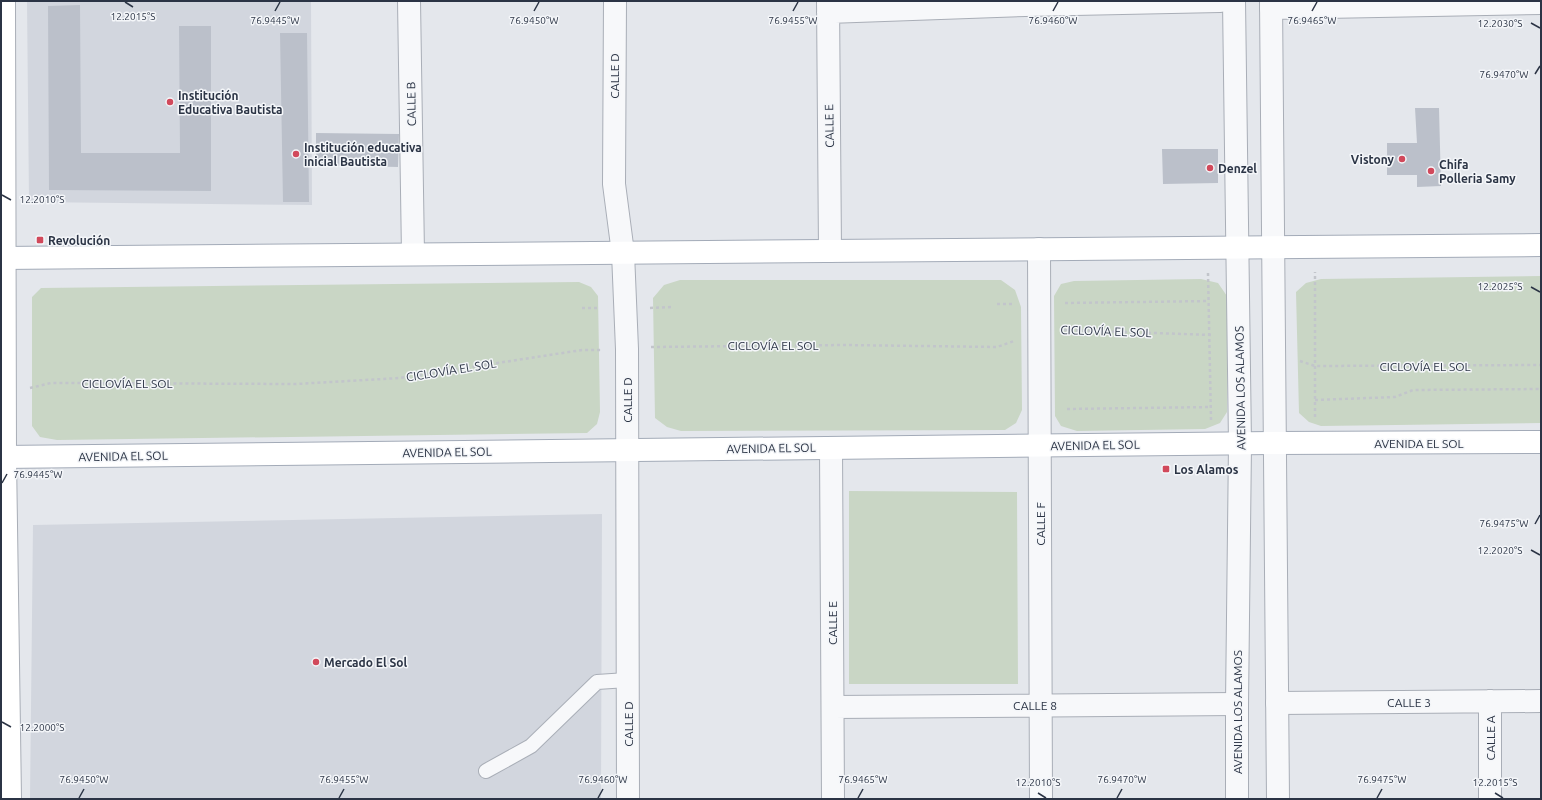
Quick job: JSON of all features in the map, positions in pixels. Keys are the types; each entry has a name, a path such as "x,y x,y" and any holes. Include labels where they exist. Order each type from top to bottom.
{"main road":[{"path":"4,1 3,258 5,394 3,457 10,799"},
{"path":"3,258 1541,245"},
{"name":"AVENIDA EL SOL","path":"3,457 1274,443 1541,442"}],"street":[{"name":"CALLE B","path":"409,1 413,254"},
{"name":"CALLE D","path":"614,1 614,184 623,253 627,349 628,799"},
{"path":"828,6 1220,1"},
{"name":"AVENIDA LOS ALAMOS","path":"1234,1 1240,444 1236,704 1237,799"},
{"path":"1278,799 1271,4 1541,2"},
{"name":"CALLE E","path":"828,6 830,251"},
{"name":"CALLE F","path":"1039,249 1041,799"},
{"name":"CALLE E","path":"831,448 833,799"},
{"name":"CALLE 3","path":"1277,703 1541,701"},
{"name":"CALLE A","path":"1490,702 1490,799"},
{"name":"CALLE 8","path":"833,707 1236,704"}],"lane":[{"path":"486,771 530,746 597,682 628,680"}],"path":[{"path":"1315,247 1315,443"},
{"path":"1207,248 1213,444"},
{"path":"1065,303 1209,301"},
{"name":"CICLOVÍA EL SOL","path":"5,394 51,383 296,384 400,378 582,350 672,346 844,345 997,347 1051,329 1227,336 1239,341"},
{"name":"CICLOVÍA EL SOL","path":"1274,353 1315,366 1541,365"},
{"path":"1315,400 1395,397 1413,390 1541,389"},
{"path":"1067,409 1211,407"}],"shaded area":[{"name":"Institución Educativa Bautista","path":"27,1 311,1 312,205 29,202"},
{"name":"Mercado El Sol","path":"602,514 601,799 30,799 33,525"}],"green space":[{"path":"1541,276 1541,423 1321,426 1309,422 1299,413 1296,292 1306,283 1321,279"},
{"path":"1201,279 1218,283 1227,296 1227,412 1220,423 1205,429 1077,431 1061,426 1055,416 1054,296 1061,284 1074,281"},
{"path":"680,280 1001,280 1015,290 1021,307 1022,410 1016,423 1005,430 681,431 667,427 655,418 653,298 664,285"},
{"path":"579,282 591,287 598,296 600,412 597,424 587,433 57,440 40,437 32,426 32,297 41,288"},
{"path":"849,491 1017,492 1018,684 849,684"}],"building":[{"path":"80,5 81,153 180,153 179,26 211,26 211,191 49,190 48,6"},
{"path":"280,33 307,33 309,202 283,202"},
{"path":"1415,108 1439,108 1441,186 1417,187 1417,175 1387,175 1387,143 1417,143"},
{"path":"316,133 399,134 398,167 316,165"},
{"path":"1162,149 1218,149 1218,183 1163,184"}],"place":[{"name":"Institución Educativa Bautista","path":"170,102"},
{"name":"Institución educativa inicial Bautista","path":"296,154"},
{"name":"Vistony","path":"1402,159"},
{"name":"Denzel","path":"1210,168"},
{"name":"Chifa Polleria Samy","path":"1431,171"},
{"name":"Revolución","path":"40,240"},
{"name":"Los Alamos","path":"1166,469"},
{"name":"Mercado El Sol","path":"316,662"}]}
